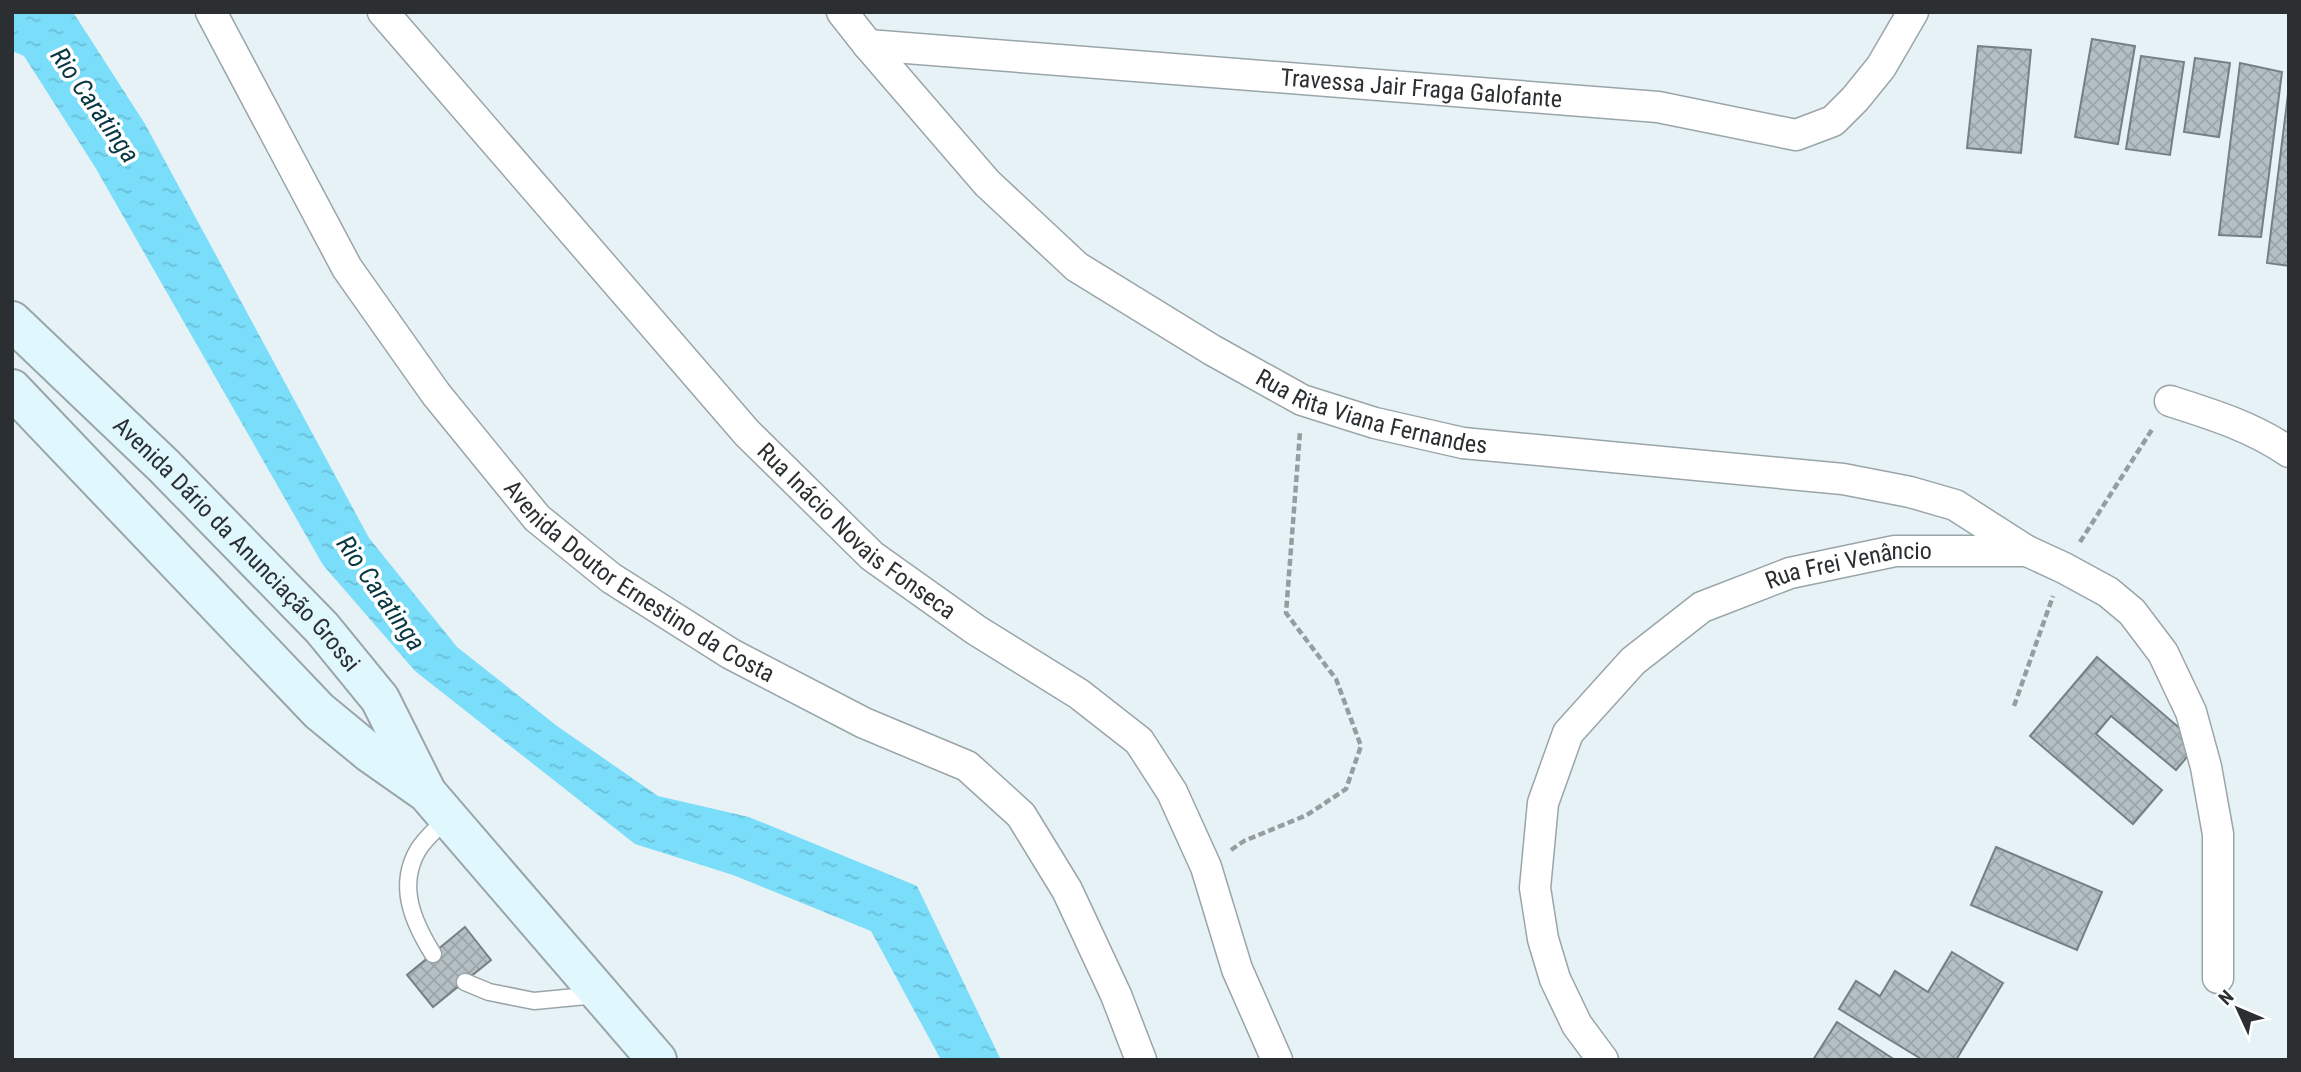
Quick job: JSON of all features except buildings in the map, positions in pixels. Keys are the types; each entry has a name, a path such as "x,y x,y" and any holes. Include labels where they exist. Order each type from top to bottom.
{"main road":[{"name":"Avenida Dário da Anunciação Grossi","path":"12,321 164,466 322,628 380,699 438,805 657,1060"},
{"name":"Avenida Dário da Anunciação Grossi","path":"12,390 319,711 438,805"}],"street":[{"name":"Avenida Doutor Ernestino da Costa","path":"211,12 346,268 436,394 537,518 611,578 731,654 864,723 967,766 1021,816 1067,890 1116,995 1140,1060"},
{"name":"Rua Inácio Novais Fonseca","path":"383,12 747,433 872,556 976,630 1079,694 1139,741 1172,793 1206,867 1237,969 1278,1060"},
{"name":"Rua Rita Viana Fernandes","path":"842,12 868,46 987,183 1077,267 1212,350 1302,400 1375,423 1463,443 1843,479 1910,492 1955,505 2028,551"},
{"name":"Travessa Jair Fraga Galofante","path":"868,46 1658,107 1796,135 1833,121 1855,99 1881,67 1913,12"},
{"path":"2170,401 2222,417 2289,452"},
{"name":"Rua Frei Venâncio","path":"1604,1060 1577,1025 1555,979 1543,939 1535,888 1543,803 1568,733 1633,662 1702,607 1790,573 1895,551 2028,551 2108,593 2132,612 2163,653 2191,712 2206,766 2218,834 2218,978"}],"lane":[{"path":"433,954 416,928 407,894 410,870 438,805"},
{"path":"465,982 489,992 534,1001 599,995"}],"path":[{"path":"1206,867 1244,841 1307,815 1346,789 1361,746 1336,679 1286,613 1302,400"}],"water":[{"name":"Rio Caratinga","path":"12,12 73,12 145,124 369,538 457,647 557,726 658,796 749,817 917,886 1001,1060 941,1060 871,931 733,875 635,844 415,671 323,565 95,167 24,56 12,51"}]}
